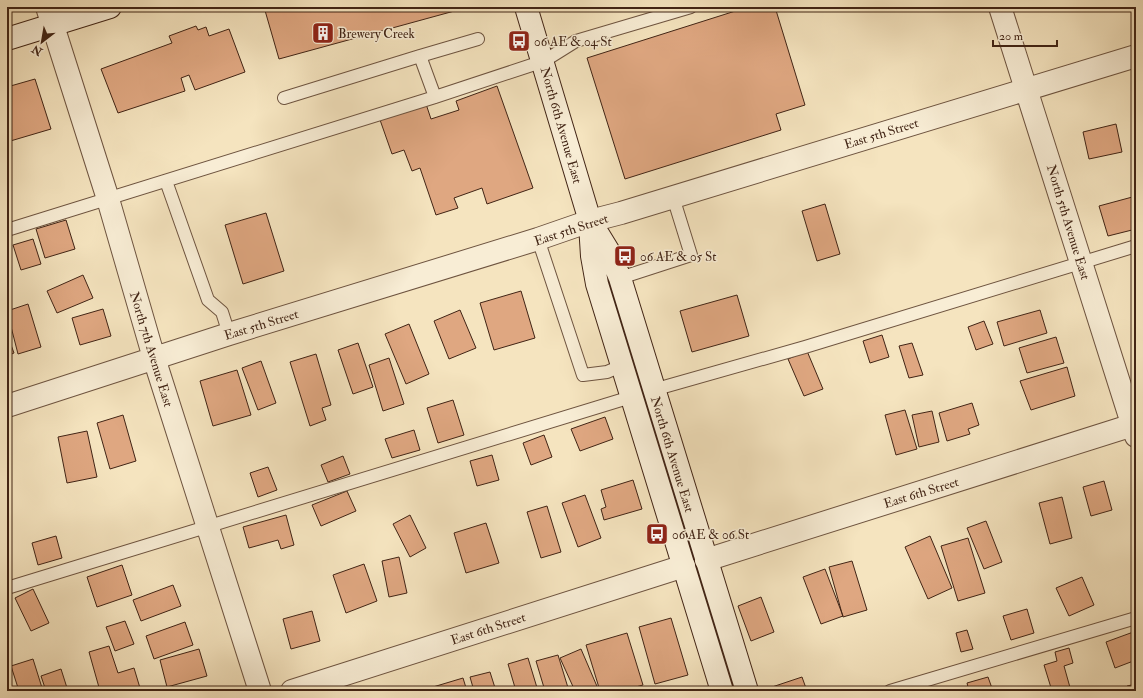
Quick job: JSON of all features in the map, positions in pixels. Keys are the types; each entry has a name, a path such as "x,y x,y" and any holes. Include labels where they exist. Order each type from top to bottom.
{"street":[{"path":"7,39 49,16 110,7"},
{"name":"North 6th Avenue East","path":"526,7 544,61 590,221 592,256 597,284 722,691"},
{"name":"North 5th Avenue East","path":"1000,7 1135,429"},
{"name":"North 7th Avenue East","path":"49,16 108,199 154,358 260,691"},
{"name":"East 5th Street","path":"7,406 229,334 538,239 590,221 1136,56"},
{"name":"North 6th Avenue East","path":"590,221 609,252 620,278 653,390 747,691"},
{"name":"East 6th Street","path":"706,560 1135,429"},
{"name":"East 6th Street","path":"292,691 684,566"}],"lane":[{"path":"7,230 435,97 544,61 576,41 691,7"},
{"path":"284,98 478,39"},
{"path":"420,56 435,97"},
{"path":"166,181 208,300 222,312 229,334"},
{"path":"620,278 691,255 673,197"},
{"path":"538,239 583,375 607,372 621,366"},
{"path":"653,390 805,347 1136,246"},
{"path":"7,588 631,398"},
{"path":"890,691 1136,618"}],"building":[{"name":"Brewery Creek","path":"264,7 469,7 279,59"},
{"path":"748,7 775,7 805,105 776,114 781,130 625,179 587,58"},
{"path":"196,26 198,30 206,27 209,36 229,29 245,72 195,90 189,75 181,78 185,91 118,113 101,69 172,43 169,36"},
{"path":"35,79 51,129 7,142 7,87"},
{"path":"497,86 533,188 487,204 482,188 454,198 458,208 436,215 420,168 412,171 404,150 392,154 379,117 425,101 431,119 459,110 456,101"},
{"path":"1116,124 1122,152 1089,159 1083,132"},
{"path":"1136,196 1136,229 1108,236 1099,206"},
{"path":"825,204 840,254 817,261 802,211"},
{"path":"266,213 284,271 243,284 225,225"},
{"path":"66,220 75,249 45,258 36,229"},
{"path":"33,239 41,264 21,270 13,245"},
{"path":"83,275 93,298 57,313 47,291"},
{"path":"521,291 535,338 494,350 480,303"},
{"path":"737,295 749,336 692,352 680,311"},
{"path":"28,304 41,347 18,354 7,311"},
{"path":"103,309 111,336 80,345 72,318"},
{"path":"460,310 476,348 449,359 434,321"},
{"path":"1040,310 1047,333 1004,346 997,322"},
{"path":"984,321 993,344 976,350 968,327"},
{"path":"409,324 429,374 406,384 385,334"},
{"path":"7,334 14,353 7,356"},
{"path":"882,335 889,357 870,363 863,341"},
{"path":"1056,337 1064,363 1027,373 1019,348"},
{"path":"358,343 373,387 353,394 338,350"},
{"path":"912,343 923,375 909,378 899,346"},
{"path":"807,351 823,389 804,396 788,359"},
{"path":"316,354 331,405 322,408 326,420 310,426 290,362"},
{"path":"389,358 404,404 383,411 369,365"},
{"path":"261,361 276,403 258,410 242,368"},
{"path":"1067,367 1075,396 1031,410 1020,381"},
{"path":"237,370 251,415 213,426 200,381"},
{"path":"453,400 464,435 438,443 427,408"},
{"path":"972,403 979,425 968,429 970,434 947,441 939,413"},
{"path":"905,410 917,449 896,455 885,415"},
{"path":"932,411 939,442 919,447 912,415"},
{"path":"123,415 136,461 110,469 97,423"},
{"path":"605,417 613,439 580,451 571,429"},
{"path":"414,430 420,450 392,458 385,439"},
{"path":"87,431 97,477 67,483 58,437"},
{"path":"544,435 552,457 531,465 523,443"},
{"path":"492,455 499,480 477,486 470,461"},
{"path":"343,456 350,474 328,482 321,465"},
{"path":"268,467 277,490 258,497 250,473"},
{"path":"633,480 642,509 604,520 601,509 606,507 601,490"},
{"path":"1104,481 1112,510 1091,516 1083,487"},
{"path":"347,491 356,511 321,526 312,505"},
{"path":"585,495 601,538 578,547 562,503"},
{"path":"1062,497 1072,538 1050,544 1039,503"},
{"path":"547,506 561,552 541,558 527,512"},
{"path":"286,515 294,545 281,549 278,540 249,548 243,527"},
{"path":"410,515 426,548 410,557 393,524"},
{"path":"986,521 1002,562 984,569 967,528"},
{"path":"486,523 499,563 466,573 454,533"},
{"path":"56,536 62,558 38,565 32,543"},
{"path":"930,536 952,588 928,599 905,547"},
{"path":"968,538 985,593 958,601 941,546"},
{"path":"399,557 407,593 389,597 382,561"},
{"path":"852,561 867,610 843,617 829,567"},
{"path":"364,564 377,601 346,613 333,575"},
{"path":"122,565 132,595 97,607 87,577"},
{"path":"825,569 843,616 821,624 803,577"},
{"path":"1082,577 1094,605 1069,616 1056,588"},
{"path":"173,585 181,606 141,621 133,600"},
{"path":"33,589 49,623 31,631 15,598"},
{"path":"761,597 774,632 751,641 738,606"},
{"path":"1027,609 1034,633 1011,640 1003,616"},
{"path":"312,611 320,641 291,649 283,619"},
{"path":"671,618 688,675 655,684 639,627"},
{"path":"125,621 134,644 115,651 106,627"},
{"path":"185,622 193,645 154,659 146,636"},
{"path":"967,630 973,649 961,652 956,633"},
{"path":"1136,631 1136,660 1115,668 1106,642"},
{"path":"627,633 643,685 621,691 600,691 586,645"},
{"path":"109,646 118,673 134,668 140,688 128,691 100,691 89,652"},
{"path":"1069,648 1073,663 1064,666 1071,691 1052,691 1044,665 1057,661 1055,652"},
{"path":"199,649 207,676 167,687 160,660"},
{"path":"581,649 599,691 575,691 560,658"},
{"path":"558,655 569,691 545,691 536,661"},
{"path":"528,658 538,691 516,691 508,664"},
{"path":"33,659 43,691 19,691 11,666"},
{"path":"61,669 68,691 46,691 41,676"},
{"path":"490,672 496,691 474,691 470,677"},
{"path":"802,677 807,691 766,691 766,689"},
{"path":"988,677 993,691 969,691 967,683"},
{"path":"463,678 467,691 423,691 423,690"},
{"path":"1136,684 1136,691 1129,691 1127,686"}],"place":[{"name":"Brewery Creek","path":"323,33"},
{"name":"06 AE & 04 St","path":"519,41"},
{"name":"06 AE & 05 St","path":"625,256"},
{"name":"06 AE & 06 St","path":"657,534"}]}
